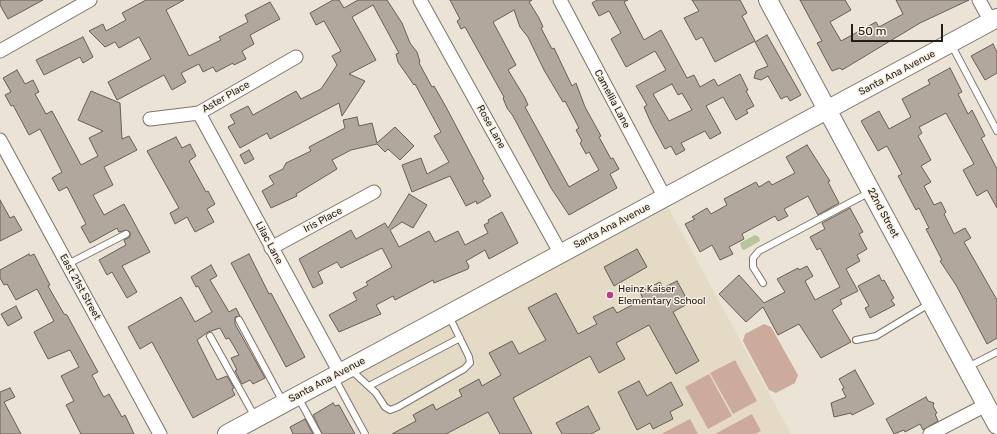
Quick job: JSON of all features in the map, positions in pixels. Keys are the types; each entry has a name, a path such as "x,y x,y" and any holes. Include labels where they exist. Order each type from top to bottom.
{"street":[{"path":"0,51 90,0"},
{"name":"Rose Lane","path":"420,0 561,254"},
{"name":"Camellia Lane","path":"560,0 665,198"},
{"name":"22nd Street","path":"768,0 997,425"},
{"path":"979,0 994,20"},
{"name":"Santa Ana Avenue","path":"227,434 994,20"},
{"name":"Aster Place","path":"150,119 199,113 296,58"},
{"name":"Lilac Lane","path":"199,113 271,248 341,372"},
{"name":"East 21st Street","path":"0,140 160,434"},
{"name":"Iris Place","path":"271,248 374,192"},
{"path":"930,434 986,404"}],"lane":[{"path":"951,44 997,131"},
{"path":"763,283 753,266 752,258 759,251 871,191"},
{"path":"68,264 126,234"},
{"path":"856,340 876,336 931,303"},
{"path":"341,372 369,386 376,393 385,407 390,410 398,407 464,369 470,363 470,357 448,315"},
{"path":"240,320 290,400 318,434"},
{"path":"210,336 255,419"},
{"path":"369,386 460,338"},
{"path":"966,368 997,352"},
{"path":"341,372 365,434"}],"shaded area":[{"name":"Heinz Kaiser Elementary School","path":"667,205 791,434 370,434 342,384"},
{"path":"755,235 759,237 760,241 744,250 742,249 740,243"},
{"path":"764,324 771,327 798,375 795,383 776,393 769,390 743,341 745,334"},
{"path":"735,360 757,401 733,414 710,373"},
{"path":"709,374 732,416 708,429 685,387"},
{"path":"752,414 761,431 755,434 715,434"},
{"path":"690,419 698,434 661,434"}],"building":[{"path":"0,0 43,0 8,19 0,5"},
{"path":"146,0 184,0 166,10 189,56 221,40 219,37 248,22 245,15 270,2 280,19 250,35 254,44 242,51 246,59 234,65 233,63 216,72 213,67 203,72 199,64 181,73 186,82 172,90 164,75 117,100 108,82 151,59 139,37 119,48 115,42 105,47 89,31 103,24 106,31 126,20 122,13"},
{"path":"333,0 339,0 344,8 358,0 387,0 402,23 410,43 417,52 419,63 432,87 434,86 446,107 484,179 482,180 491,196 477,204 476,201 466,206 450,176 412,192 402,165 421,158 427,174 449,162 434,136 441,132 415,84 414,85 398,62 396,54 399,53 373,5 352,17 376,60 349,74 365,81 342,116 339,103 270,139 267,133 240,148 228,127 235,123 230,115 248,106 253,115 296,91 301,99 321,89 337,65 332,56 341,51 324,21 316,25 310,13"},
{"path":"450,0 532,0 529,2 539,18 543,27 541,28 552,49 554,48 572,86 576,83 585,107 601,136 599,137 611,159 613,158 619,169 610,174 617,188 569,215 551,188 513,116 507,108 503,98 504,97 465,27 461,29 457,21 460,19","holes":["514,10 520,27 528,37 544,70 563,102 565,101 579,128 576,130 582,141 580,143 586,154 589,152 599,170 569,187 525,107 528,105 525,98 508,70 516,65 493,22"]},
{"path":"597,0 628,0 624,2 644,40 661,30 687,78 694,75 700,87 714,79 718,86 740,74 748,90 746,91 754,106 746,110 748,113 736,120 723,97 706,106 721,133 710,139 705,131 681,143 685,150 676,155 671,146 665,149 644,107 647,105 636,86 666,70 655,51 626,67 611,39 621,33 609,11 599,16 592,3","holes":["672,84 678,95 682,93 692,110 669,121 653,94"]},
{"path":"692,0 740,0 747,13 742,16 755,41 715,62 702,37 696,40 684,18 699,11"},
{"path":"800,0 845,0 851,10 830,22 841,41 876,22 879,27 903,14 896,0 969,0 920,23 842,70 840,68 832,71 817,43 822,41"},
{"path":"767,35 801,95 790,101 787,96 781,99 768,76 761,80 754,78 756,71 768,66 755,42"},
{"path":"83,37 93,57 83,63 80,57 44,75 36,60"},
{"path":"993,44 997,52 997,73 985,80 971,56"},
{"path":"950,68 962,92 958,94 968,114 972,110 985,136 981,138 997,169 997,208 987,190 977,196 963,170 974,164 946,113 919,127 922,133 918,136 931,160 921,166 931,182 924,186 934,205 941,202 946,212 944,214 954,234 965,228 971,238 964,242 997,300 997,338 987,344 956,285 940,261 942,260 926,229 929,228 919,208 916,210 898,176 902,174 887,146 878,151 861,121 879,111 889,129 911,117 902,99 930,84 928,80"},
{"path":"17,70 25,84 33,80 39,92 35,94 46,114 52,111 81,165 98,156 89,138 103,131 78,120 91,91 120,103 122,139 129,136 137,150 104,167 113,185 93,195 104,215 124,204 150,252 122,266 137,292 127,298 112,272 107,275 99,260 126,245 124,240 130,237 130,232 126,230 119,232 117,228 90,243 81,227 86,224 67,187 59,191 52,178 62,172 40,129 29,135 13,105 11,106 5,95 11,92 3,78"},
{"path":"357,117 359,126 372,123 377,143 395,127 414,146 400,160 388,149 385,152 377,144 351,150 332,160 337,169 296,194 297,196 271,208 262,191 274,184 269,176 283,169 286,163 311,151 309,147 345,128 343,120"},
{"path":"176,137 182,148 190,144 196,156 189,161 206,192 208,191 215,204 207,209 214,222 195,232 187,217 175,224 170,213 179,208 147,151"},
{"path":"807,145 830,181 828,182 839,203 818,215 808,196 784,209 788,216 778,221 775,216 742,234 744,239 729,247 733,254 720,260 712,245 700,252 685,224 695,219 692,217 707,208 711,214 727,205 724,199 756,182 759,187 769,181 772,185 795,173 786,157"},
{"path":"249,150 254,159 245,164 240,155"},
{"path":"409,194 427,205 413,228 402,222 390,230 399,247 429,231 435,242 458,231 465,245 488,233 484,225 489,222 488,220 502,212 518,243 489,259 485,250 466,261 469,266 468,269 434,283 433,280 395,300 393,296 376,305 381,314 339,332 329,315 357,300 353,293 368,285 366,282 392,267 382,248 341,268 337,262 318,272 323,283 313,288 299,259 351,230 356,239 385,223 388,228"},
{"path":"0,200 10,218 14,216 22,230 0,241"},
{"path":"850,208 863,232 859,234 867,249 857,255 860,261 846,269 858,291 840,300 842,304 832,310 851,342 821,358 799,324 778,335 763,307 746,322 719,294 739,275 764,303 785,292 777,279 798,268 799,270 807,266 813,276 805,281 815,300 840,287 820,248 817,250 810,237 825,229 822,223"},
{"path":"637,249 647,267 614,286 604,267"},
{"path":"29,254 30,256 34,254 50,285 48,286 64,314 67,315 98,372 92,375 102,394 104,397 109,394 122,417 125,415 134,434 81,434 66,405 74,401 61,376 79,367 70,350 48,359 34,332 54,321 37,289 16,300 7,284 4,285 0,278 0,270"},
{"path":"249,254 269,294 271,293 305,357 286,367 231,263"},
{"path":"211,265 217,276 210,280 229,312 236,308 240,316 235,317 235,324 265,378 253,384 250,380 242,384 235,371 237,370 231,358 239,355 229,338 226,339 220,328 208,332 197,340 217,380 227,376 234,388 232,389 235,395 193,418 152,342 140,349 128,327 181,297 195,322 212,312 198,286 196,287 191,277"},
{"path":"879,275 882,281 884,280 894,298 891,300 895,305 870,318 865,308 869,306 858,286"},
{"path":"677,281 689,303 673,312 699,361 676,374 649,325 616,343 625,359 599,373 590,356 513,398 532,434 500,434 488,412 446,434 392,434 416,421 413,415 433,404 436,410 462,396 459,390 479,379 482,386 501,375 489,353 512,341 519,354 546,340 528,308 556,293 578,334 597,324 593,317 613,307 617,313 643,299 640,292 660,282 663,288"},
{"path":"16,306 22,318 8,326 1,314"},
{"path":"855,370 874,404 852,415 851,413 834,417 831,403 846,397 842,389 844,388 839,379"},
{"path":"639,381 647,396 671,382 683,405 670,412 673,419 653,429 650,423 637,430 618,392"},
{"path":"10,388 15,397 4,402 21,434 0,434 0,392"},
{"path":"926,397 928,401 934,403 933,406 937,413 935,414 938,421 923,430 920,424 905,432 904,430 894,434 886,419"},
{"path":"333,403 335,406 339,405 355,434 322,434 313,415"},
{"path":"588,406 600,429 591,434 562,434 556,423"},
{"path":"305,419 313,434 293,434 290,427"}],"place":[{"name":"Heinz Kaiser Elementary School","path":"610,295"}]}
